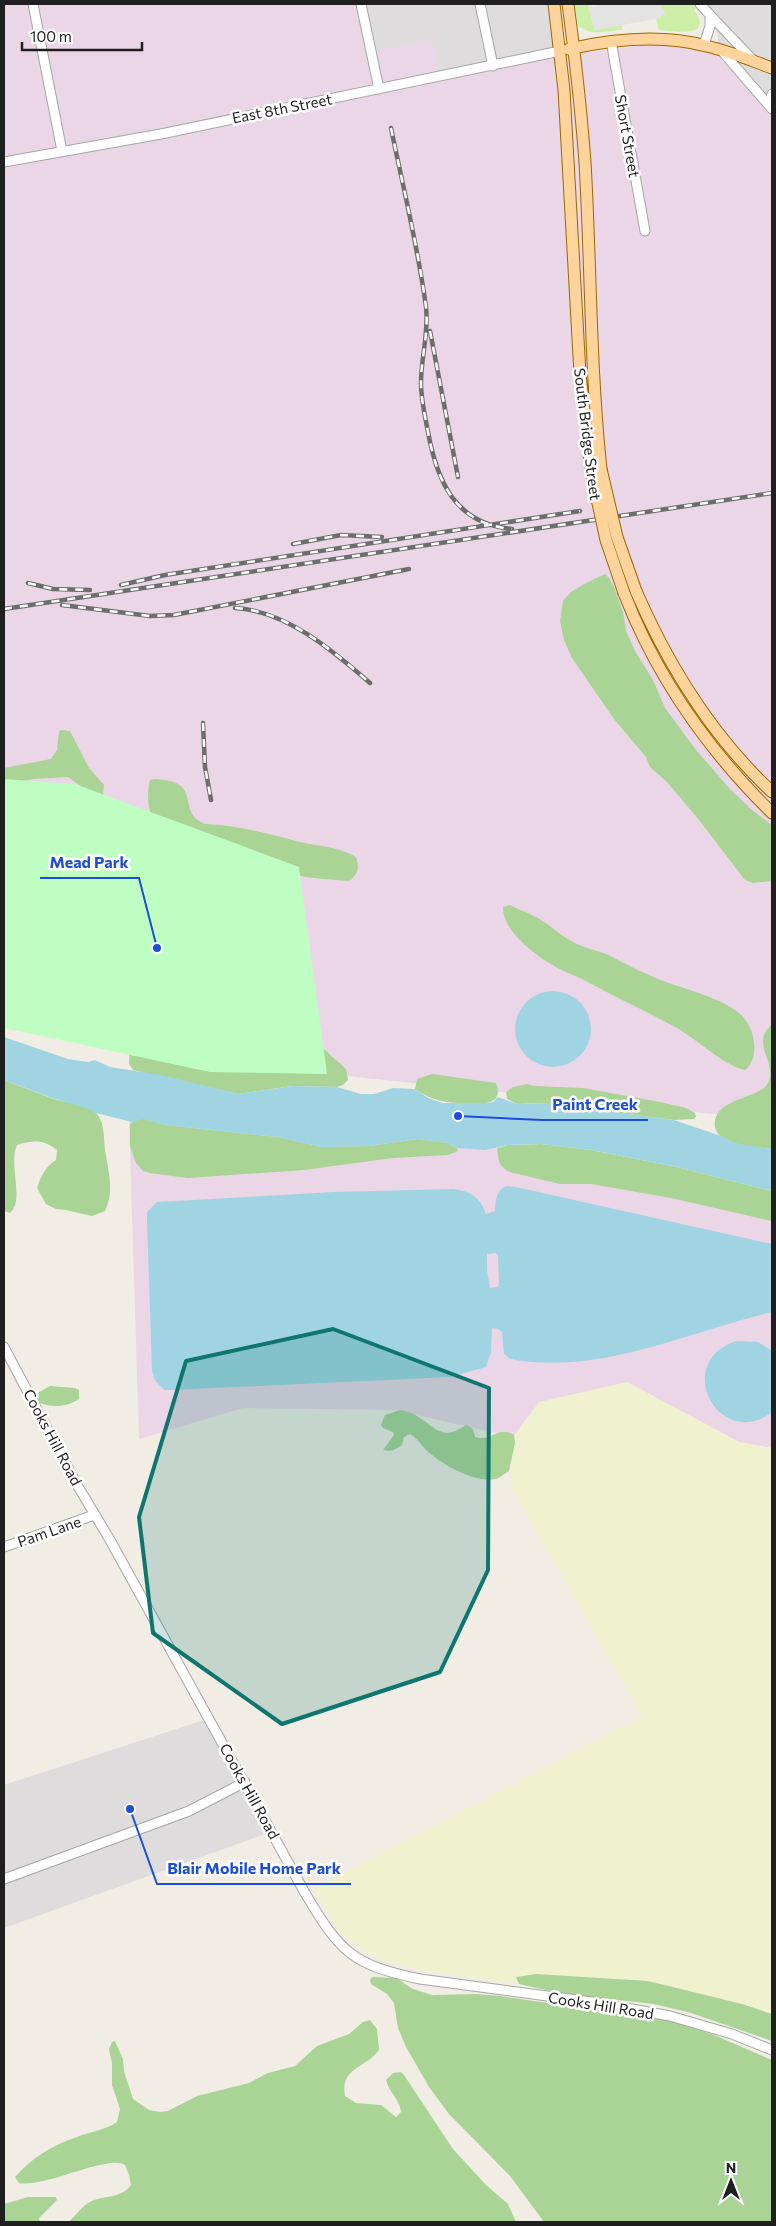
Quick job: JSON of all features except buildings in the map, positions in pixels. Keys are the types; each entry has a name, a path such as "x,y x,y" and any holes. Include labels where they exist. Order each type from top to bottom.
{"main road":[{"name":"South Bridge Street","path":"554,4 560,51 571,195 580,374 596,470 617,537 630,592 649,648 680,703 710,745 772,813"},
{"name":"South Bridge Street","path":"568,4 574,48 584,162 596,470"},
{"path":"560,51 612,41 641,39 704,45 772,68"},
{"name":"South Bridge Street","path":"630,592 690,692 720,735 772,792"}],"street":[{"path":"33,4 62,151"},
{"path":"361,4 378,89"},
{"path":"480,4 492,66"},
{"path":"700,4 755,62"},
{"path":"704,45 710,26 710,15"},
{"name":"Short Street","path":"612,41 645,231"},
{"path":"720,50 771,107"},
{"name":"East 8th Street","path":"4,162 160,134 560,51"},
{"path":"771,107 772,94"},
{"name":"Cooks Hill Road","path":"4,1346 94,1514 320,1917 337,1942 353,1956 365,1963 420,1980 599,2003 670,2016 732,2034 772,2050"},
{"name":"Pam Lane","path":"4,1546 94,1514"},
{"path":"4,1880 189,1811 245,1782"}],"highlighted area":[{"path":"333,1329 489,1388 488,1570 440,1672 282,1724 153,1633 139,1517 186,1361"}],"shaded area":[{"path":"4,4 364,4 373,52 432,39 438,74 556,50 592,52 651,44 719,52 772,113 772,1120 327,1074 4,779"},
{"path":"364,4 549,4 556,50 438,74 373,52"},
{"path":"607,4 660,4 665,14 656,19 594,30 589,7"},
{"path":"706,4 772,4 772,113 719,52 716,15"},
{"path":"129,1120 429,1135 772,1197 772,1448 739,1442 627,1382 513,1437 394,1410 243,1408 139,1439"},
{"path":"207,1719 268,1833 4,1928 4,1785"}],"green space":[{"path":"574,4 588,4 594,30 622,25 622,30 590,32 581,27 579,28"},
{"path":"660,4 692,4 696,8 694,10 699,19 699,26 696,29 683,32 659,30 656,19 665,14"},
{"path":"605,574 614,587 623,612 626,631 635,651 653,680 665,708 696,750 731,790 752,810 772,825 772,881 753,883 745,880 699,820 667,782 650,767 646,757 614,719 572,658 564,640 560,621 563,601 571,592"},
{"path":"59,731 70,731 89,768 104,785 103,795 99,796 89,792 68,777 4,783 4,768 51,759 57,750"},
{"path":"4,779 75,784 299,867 327,1074 210,1072 4,1028"},
{"path":"150,780 170,781 180,785 185,791 191,812 205,824 241,828 349,853 356,857 358,867 356,875 347,881 264,870 153,819 148,795"},
{"path":"510,905 538,918 576,943 605,954 663,981 713,998 739,1013 749,1026 754,1042 753,1057 750,1064 745,1070 728,1063 677,1028 544,960 517,938 507,923 503,907"},
{"path":"772,1024 772,1149 731,1142 723,1138 715,1127 716,1117 721,1110 729,1104 758,1092 769,1081 770,1073 763,1038"},
{"path":"130,1035 316,1042 346,1069 348,1080 343,1085 337,1087 292,1086 238,1094 133,1070 129,1064"},
{"path":"432,1074 496,1083 498,1094 493,1101 486,1103 441,1101 415,1089 417,1079"},
{"path":"4,1080 54,1099 83,1106 97,1114 103,1128 110,1183 108,1204 105,1211 92,1216 56,1209 46,1204 37,1188 44,1172 56,1160 57,1150 43,1142 33,1141 17,1145 14,1162 16,1200 10,1213 4,1211"},
{"path":"528,1084 534,1086 583,1088 660,1102 686,1108 695,1113 696,1117 694,1119 674,1120 542,1103 517,1104 507,1099 506,1092 513,1087"},
{"path":"143,1118 165,1125 278,1137 322,1147 369,1146 418,1139 447,1143 457,1148 458,1151 448,1155 393,1158 304,1170 188,1178 143,1171 136,1163 130,1146 130,1125 132,1122"},
{"path":"541,1144 591,1150 677,1167 772,1191 772,1221 671,1198 591,1184 560,1184 510,1172 503,1168 500,1163 497,1148 508,1145"},
{"path":"627,1382 739,1442 772,1448 772,2013 732,2003 628,1984 515,1983 415,1969 372,1955 341,1934 314,1889 642,1716 511,1487 513,1437 539,1402"},
{"path":"50,1386 75,1388 79,1390 79,1399 70,1404 60,1406 40,1403 36,1394"},
{"path":"400,1410 411,1413 433,1428 447,1433 456,1431 466,1425 473,1429 475,1437 481,1438 504,1432 514,1435 515,1443 509,1471 499,1478 488,1480 462,1473 438,1460 410,1434 404,1437 402,1445 397,1448 391,1451 383,1450 394,1435 393,1432 383,1428 381,1425 385,1415"},
{"path":"536,1974 648,1981 742,2004 772,2014 772,2041 691,2013 654,2004 564,1994 519,1984 516,1977"},
{"path":"372,1977 396,1978 413,1989 432,1995 475,1994 500,1996 673,2021 714,2035 772,2060 772,2222 544,2222 510,2176 449,2114 429,2087 406,2047 398,2028 394,2003 387,1994 371,1984 370,1980"},
{"path":"370,2020 377,2029 379,2050 355,2069 346,2079 344,2086 345,2096 356,2103 381,2105 396,2117 401,2112 400,2108 386,2080 393,2073 401,2072 453,2149 486,2185 508,2204 516,2222 69,2222 90,2202 122,2193 131,2185 125,2165 117,2163 105,2164 45,2181 31,2183 19,2183 15,2177 35,2158 51,2148 117,2122 120,2109 112,2085 112,2063 109,2049 112,2042 115,2041 123,2059 124,2071 133,2099 149,2110 160,2112 168,2111 197,2096 249,2083 268,2073 295,2066 317,2046 349,2034 363,2022"},
{"path":"28,2197 56,2197 57,2200 39,2218 40,2222 4,2222 4,2204"}],"water":[{"path":"553,991 568,994 580,1002 588,1014 591,1029 588,1044 580,1056 568,1064 553,1067 538,1064 526,1056 518,1044 515,1029 518,1014 526,1002 538,994"},
{"path":"4,1037 68,1059 88,1062 95,1060 110,1067 161,1075 238,1094 292,1086 337,1087 361,1094 374,1094 393,1088 415,1089 428,1098 443,1103 486,1103 493,1102 498,1097 517,1104 542,1103 674,1120 739,1144 772,1149 772,1191 677,1167 591,1150 541,1144 508,1145 485,1150 457,1148 447,1143 418,1139 368,1146 322,1147 278,1137 165,1125 143,1119 132,1122 96,1113 4,1080"},
{"path":"506,1186 516,1187 772,1244 772,1312 642,1349 610,1357 577,1362 543,1363 510,1359 504,1354 502,1332 492,1328 491,1352 486,1367 450,1377 172,1390 164,1390 155,1380 152,1371 147,1212 157,1202 333,1192 453,1189 474,1196 484,1208 486,1214 495,1211 497,1197 502,1188","holes":["496,1253 498,1256 499,1285 490,1288 487,1254"]},
{"path":"736,1341 758,1342 772,1351 772,1412 753,1421 735,1421 721,1413 710,1400 705,1384 707,1367 717,1352"}],"railway":[{"path":"391,128 415,240 426,307 427,317 421,389 423,408 437,467 452,497 463,509 476,519 512,529"},
{"path":"430,331 458,477"},
{"path":"4,609 772,493"},
{"path":"121,585 165,575 580,511"},
{"path":"293,544 341,535 382,537"},
{"path":"62,605 150,616 174,615 409,569"},
{"path":"28,583 53,589 90,590"},
{"path":"235,608 273,616 291,625 325,646 370,683"},
{"path":"203,723 205,767 211,800"}],"place":[{"name":"Mead Park","path":"157,948"},
{"name":"Paint Creek","path":"458,1116"},
{"name":"Blair Mobile Home Park","path":"130,1809"}]}
